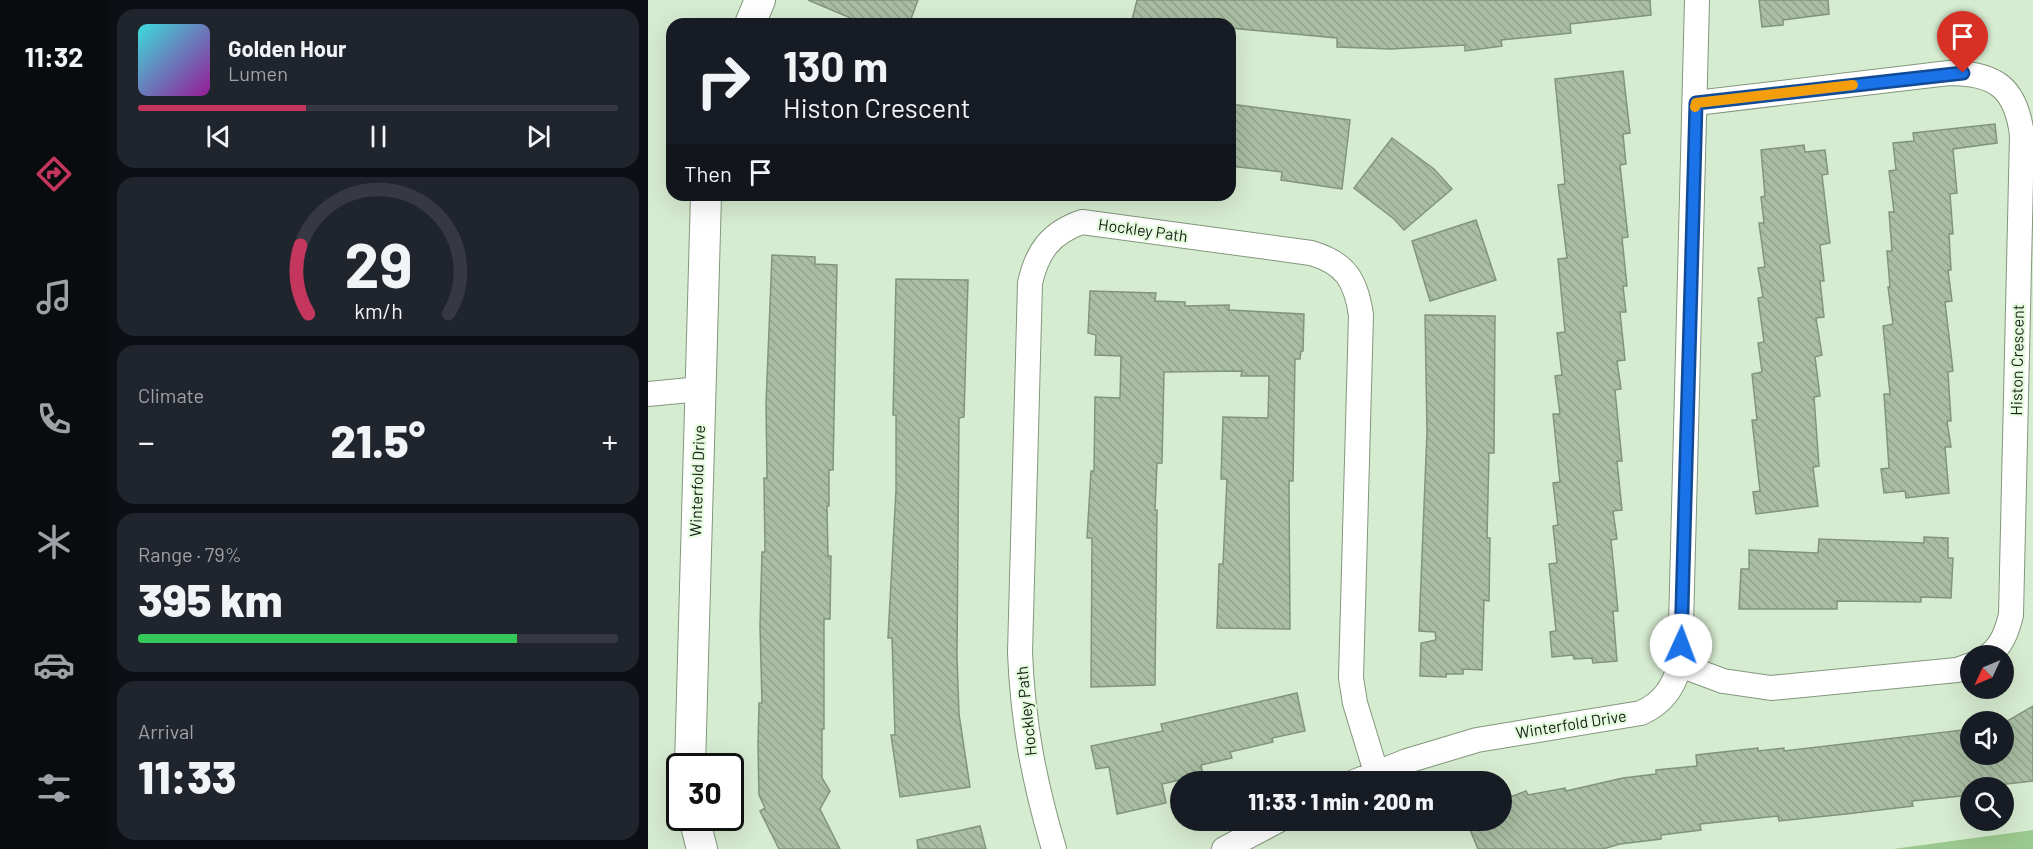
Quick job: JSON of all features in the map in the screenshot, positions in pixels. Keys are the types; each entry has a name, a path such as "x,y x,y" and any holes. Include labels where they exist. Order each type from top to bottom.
{"street":[{"path":"752,18 760,0"},
{"name":"Winterfold Drive","path":"1379,771 1477,740 1641,713 1653,707 1674,684 1680,665 1697,0"},
{"name":"Histon Crescent","path":"1696,103 1967,73 1976,73 1996,81 2013,99 2020,116 2022,135 2011,615 2006,634 1999,645"},
{"name":"Winterfold Drive","path":"690,753 706,201"},
{"name":"Hockley Path","path":"1054,849 1027,741 1020,653 1030,283 1035,262 1043,246 1068,226 1082,222 1311,253 1326,257 1345,270 1357,290 1361,315 1351,678 1355,703 1376,771"},
{"path":"648,394 700,389"},
{"path":"1680,665 1723,681 1771,688 1960,669"},
{"path":"697,831 702,849"},
{"path":"1224,849 1258,831"}],"green space":[{"path":"2033,830 2033,849 1893,849"}],"building":[{"path":"808,0 918,0 911,18 851,18"},
{"path":"1137,0 1650,0 1651,15 1570,24 1571,33 1501,40 1502,46 1465,51 1465,45 1391,49 1337,47 1337,38 1236,29 1236,18 1132,18"},
{"path":"1759,0 1828,0 1829,14 1783,20 1783,25 1762,27"},
{"path":"1623,71 1630,133 1623,134 1626,164 1620,165 1628,237 1622,238 1627,286 1623,286 1626,312 1620,312 1625,360 1617,361 1621,389 1615,390 1622,461 1617,461 1622,510 1613,511 1617,539 1611,540 1618,611 1613,611 1617,661 1593,663 1592,658 1574,659 1573,655 1552,657 1550,632 1556,631 1549,564 1557,563 1553,526 1558,525 1553,483 1560,482 1553,414 1560,414 1555,376 1562,375 1557,333 1565,332 1558,259 1567,258 1558,185 1565,184 1555,79"},
{"path":"1236,105 1350,120 1342,189 1281,180 1282,172 1236,167"},
{"path":"1995,124 1997,143 1953,149 1957,193 1950,194 1953,234 1949,234 1951,270 1948,270 1952,301 1945,302 1953,371 1948,372 1951,421 1947,421 1951,447 1945,447 1949,493 1906,498 1905,491 1884,493 1881,469 1889,468 1884,394 1890,394 1883,326 1893,324 1888,287 1890,287 1887,251 1892,251 1889,212 1894,212 1889,171 1896,170 1893,143 1914,141 1913,133"},
{"path":"1392,138 1434,169 1452,189 1404,230 1394,219 1354,188"},
{"path":"1804,145 1805,152 1825,150 1828,174 1822,175 1830,243 1820,245 1824,281 1820,281 1824,317 1816,318 1822,355 1815,357 1820,396 1814,397 1819,466 1813,467 1818,506 1756,514 1753,492 1760,491 1752,420 1757,420 1752,374 1762,372 1758,343 1764,342 1758,298 1763,297 1758,268 1765,267 1759,223 1764,223 1761,197 1765,196 1761,150"},
{"path":"1476,220 1496,280 1430,301 1412,241"},
{"path":"772,255 815,257 815,264 837,265 833,470 829,470 829,506 827,506 828,556 831,556 830,619 824,619 824,729 822,729 822,778 830,791 820,809 840,849 779,849 760,811 765,808 759,795 758,746 759,703 762,703 760,626 762,552 765,552 764,478 767,478 766,404"},
{"path":"896,279 968,280 964,417 959,418 957,656 959,714 970,787 900,797 891,735 895,735 892,638 888,638 896,490 896,415 893,415"},
{"path":"1090,291 1156,293 1155,301 1185,302 1185,306 1229,305 1229,310 1304,314 1303,351 1301,351 1300,359 1295,359 1293,481 1289,481 1290,629 1217,628 1219,564 1223,564 1227,479 1221,479 1223,417 1268,418 1269,376 1241,376 1242,371 1164,372 1162,463 1157,463 1155,510 1157,510 1155,685 1091,687 1092,538 1087,538 1091,471 1094,471 1095,397 1120,398 1121,356 1095,355 1096,335 1088,333"},
{"path":"1425,315 1495,316 1494,453 1489,453 1487,538 1490,538 1489,601 1484,600 1482,670 1463,669 1463,674 1446,674 1446,677 1420,676 1421,643 1436,640 1435,632 1419,631 1427,432"},
{"path":"1924,537 1948,538 1948,558 1953,558 1951,598 1921,597 1921,602 1837,601 1837,609 1739,609 1741,569 1749,569 1749,550 1818,553 1819,539 1924,543"},
{"path":"1297,693 1305,731 1272,738 1273,742 1230,752 1232,758 1201,765 1202,771 1170,771 1170,782 1162,784 1166,803 1117,814 1109,767 1096,769 1091,746 1163,731 1161,724"},
{"path":"2033,706 2033,781 2014,783 2014,777 1960,777 1960,796 1912,801 1913,806 1779,821 1778,816 1700,824 1701,830 1661,835 1661,839 1620,844 1603,849 1478,849 1471,831 1512,831 1512,796 1526,791 1528,795 1565,788 1566,791 1623,778 1656,774 1656,770 1697,766 1696,755 1758,748 1758,751 1784,748 1784,751 1960,730 1960,765 2014,765 2014,717"},
{"path":"980,826 986,849 918,849 917,840"}],"slow traffic":[{"path":"1695,107 1696,103 1853,85"}],"route":[{"path":"1681,645 1696,103 1963,73"}]}
